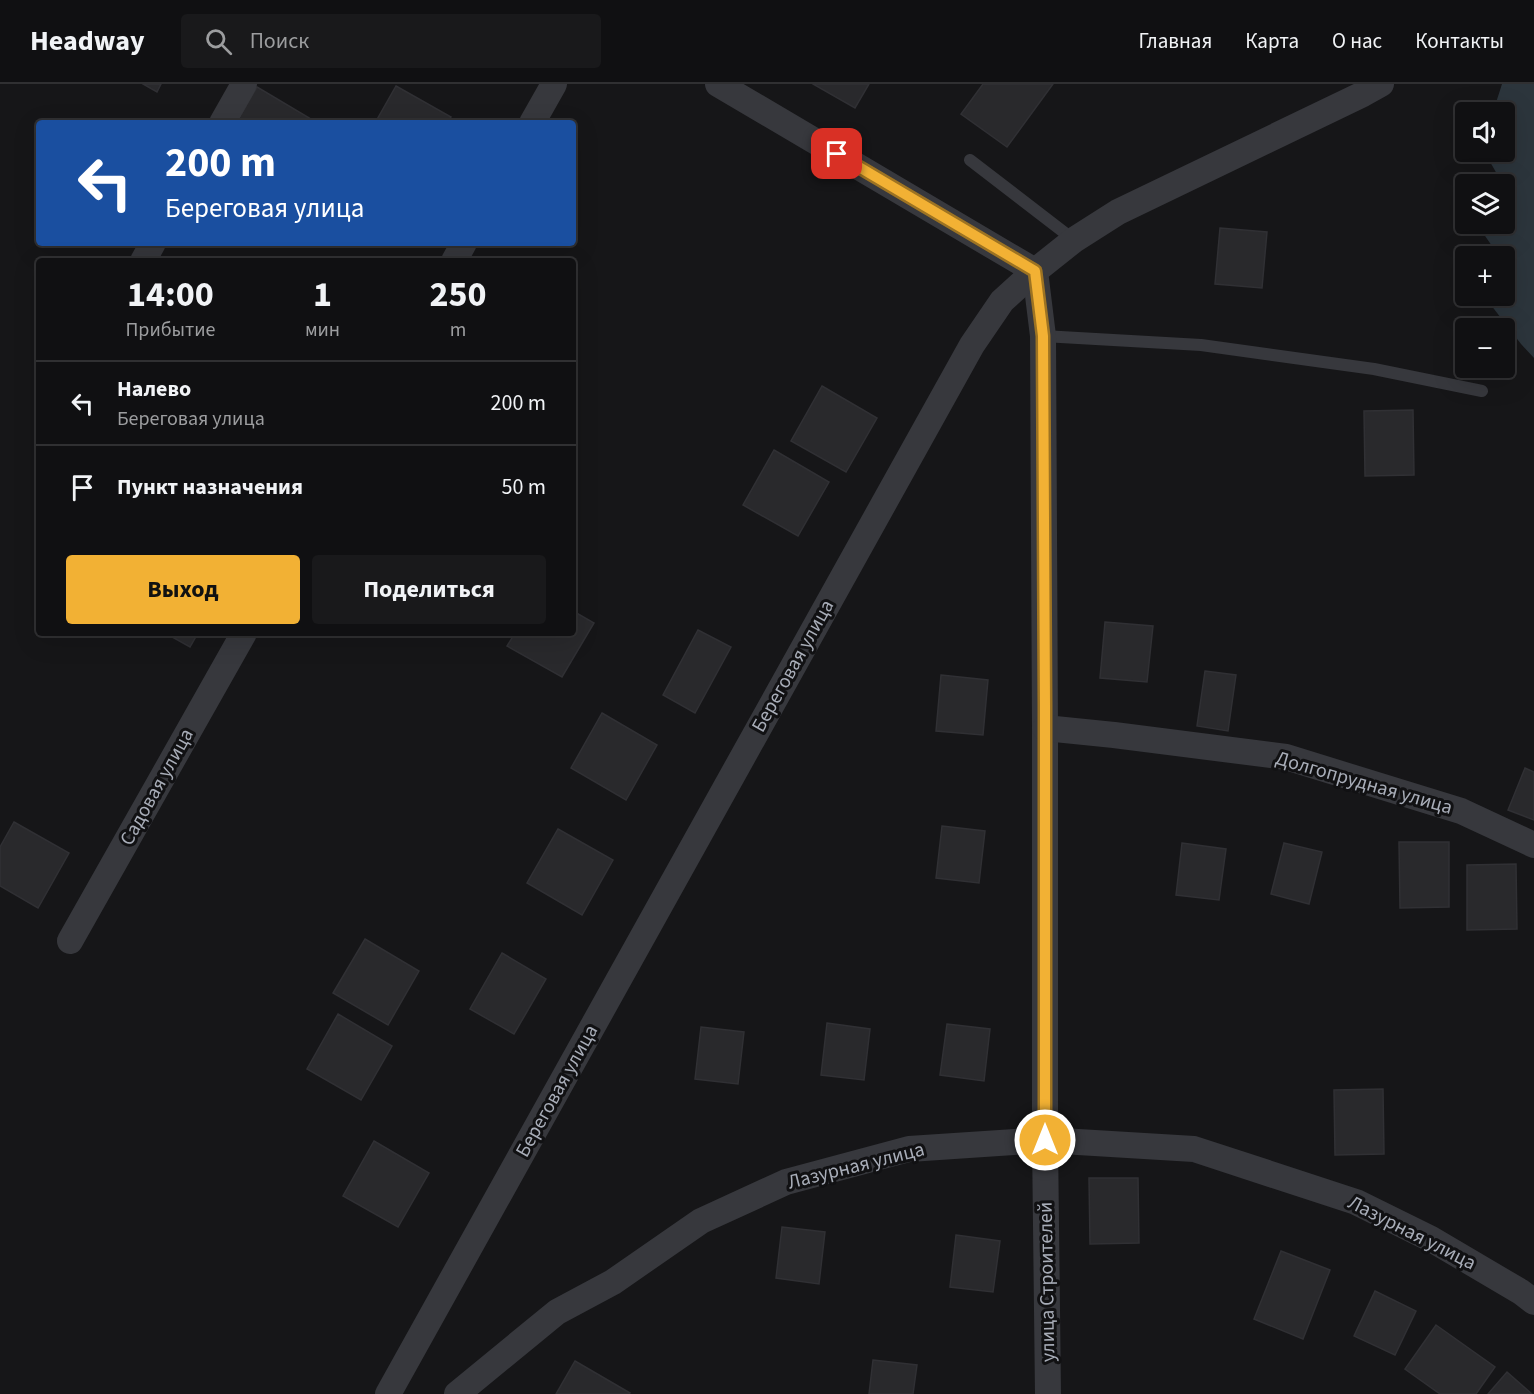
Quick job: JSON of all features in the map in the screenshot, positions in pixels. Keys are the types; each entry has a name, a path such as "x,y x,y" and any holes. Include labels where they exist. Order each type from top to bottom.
{"street":[{"path":"224,120 244,84"},
{"path":"534,120 554,84"},
{"path":"718,84 1035,271"},
{"name":"Береговая улица","path":"388,1394 972,345 1002,302 1035,271 1074,240 1118,212 1381,84"},
{"name":"улица Строителей","path":"1035,271 1043,336 1048,1394"},
{"name":"Садовая улица","path":"70,941 242,636"},
{"name":"Долгопрудная улица","path":"1045,728 1286,757 1461,811 1534,845"},
{"name":"Лазурная улица","path":"458,1394 556,1312 613,1282 701,1221 786,1182 909,1149 1045,1140 1194,1149 1356,1202 1431,1239 1534,1302"}],"lane":[{"path":"970,160 1074,240"},
{"path":"1043,336 1201,345 1374,369 1482,391"}],"shaded area":[{"path":"1502,84 1534,84 1534,358 1515,336 1515,318 1501,318 1492,306 1515,306 1515,246 1492,246 1484,234 1515,234 1515,174 1497,174 1490,162 1515,162 1515,102 1496,102"}],"building":[{"path":"143,84 161,84 157,92"},
{"path":"813,84 869,84 855,108"},
{"path":"983,84 1053,84 1007,147 961,114"},
{"path":"396,86 451,117 449,120 377,120"},
{"path":"257,87 311,119 310,120 238,120"},
{"path":"1220,228 1267,232 1262,288 1215,284"},
{"path":"822,386 877,418 846,472 791,441"},
{"path":"1413,410 1414,475 1365,476 1364,411"},
{"path":"774,450 829,482 798,536 743,505"},
{"path":"576,613 594,623 562,677 507,646 513,636 576,636"},
{"path":"1105,622 1153,626 1147,682 1100,678"},
{"path":"698,630 731,647 695,713 663,695"},
{"path":"170,636 196,636 190,647"},
{"path":"1205,671 1236,675 1228,731 1197,726"},
{"path":"941,675 988,680 983,735 936,731"},
{"path":"602,713 657,745 626,800 571,768"},
{"path":"1525,768 1534,772 1534,820 1508,810"},
{"path":"14,822 69,853 38,908 0,886 0,847"},
{"path":"942,826 985,831 979,883 936,878"},
{"path":"558,829 613,860 582,915 527,883"},
{"path":"1399,842 1449,842 1449,907 1400,908"},
{"path":"1182,843 1226,849 1219,900 1176,895"},
{"path":"1284,843 1322,852 1309,904 1271,894"},
{"path":"1516,864 1517,929 1467,930 1467,865"},
{"path":"365,939 419,971 388,1025 333,993"},
{"path":"502,953 546,979 514,1034 470,1009"},
{"path":"338,1014 392,1046 361,1100 307,1069"},
{"path":"827,1023 870,1029 864,1080 821,1075"},
{"path":"947,1024 990,1029 984,1081 940,1075"},
{"path":"701,1027 744,1032 738,1084 695,1079"},
{"path":"1383,1089 1384,1154 1335,1155 1334,1090"},
{"path":"374,1141 429,1173 398,1227 343,1196"},
{"path":"1089,1178 1138,1178 1139,1243 1090,1244"},
{"path":"782,1227 825,1232 819,1284 776,1278"},
{"path":"956,1235 1000,1241 993,1292 950,1287"},
{"path":"1281,1251 1330,1270 1303,1339 1254,1319"},
{"path":"1375,1291 1416,1311 1395,1355 1354,1336"},
{"path":"1436,1325 1495,1367 1476,1394 1440,1394 1405,1369"},
{"path":"873,1360 917,1365 913,1394 869,1394"},
{"path":"575,1361 630,1393 556,1394"},
{"path":"1507,1372 1532,1394 1488,1394"}],"route":[{"path":"837,154 1035,271 1043,336 1045,1140"}]}
